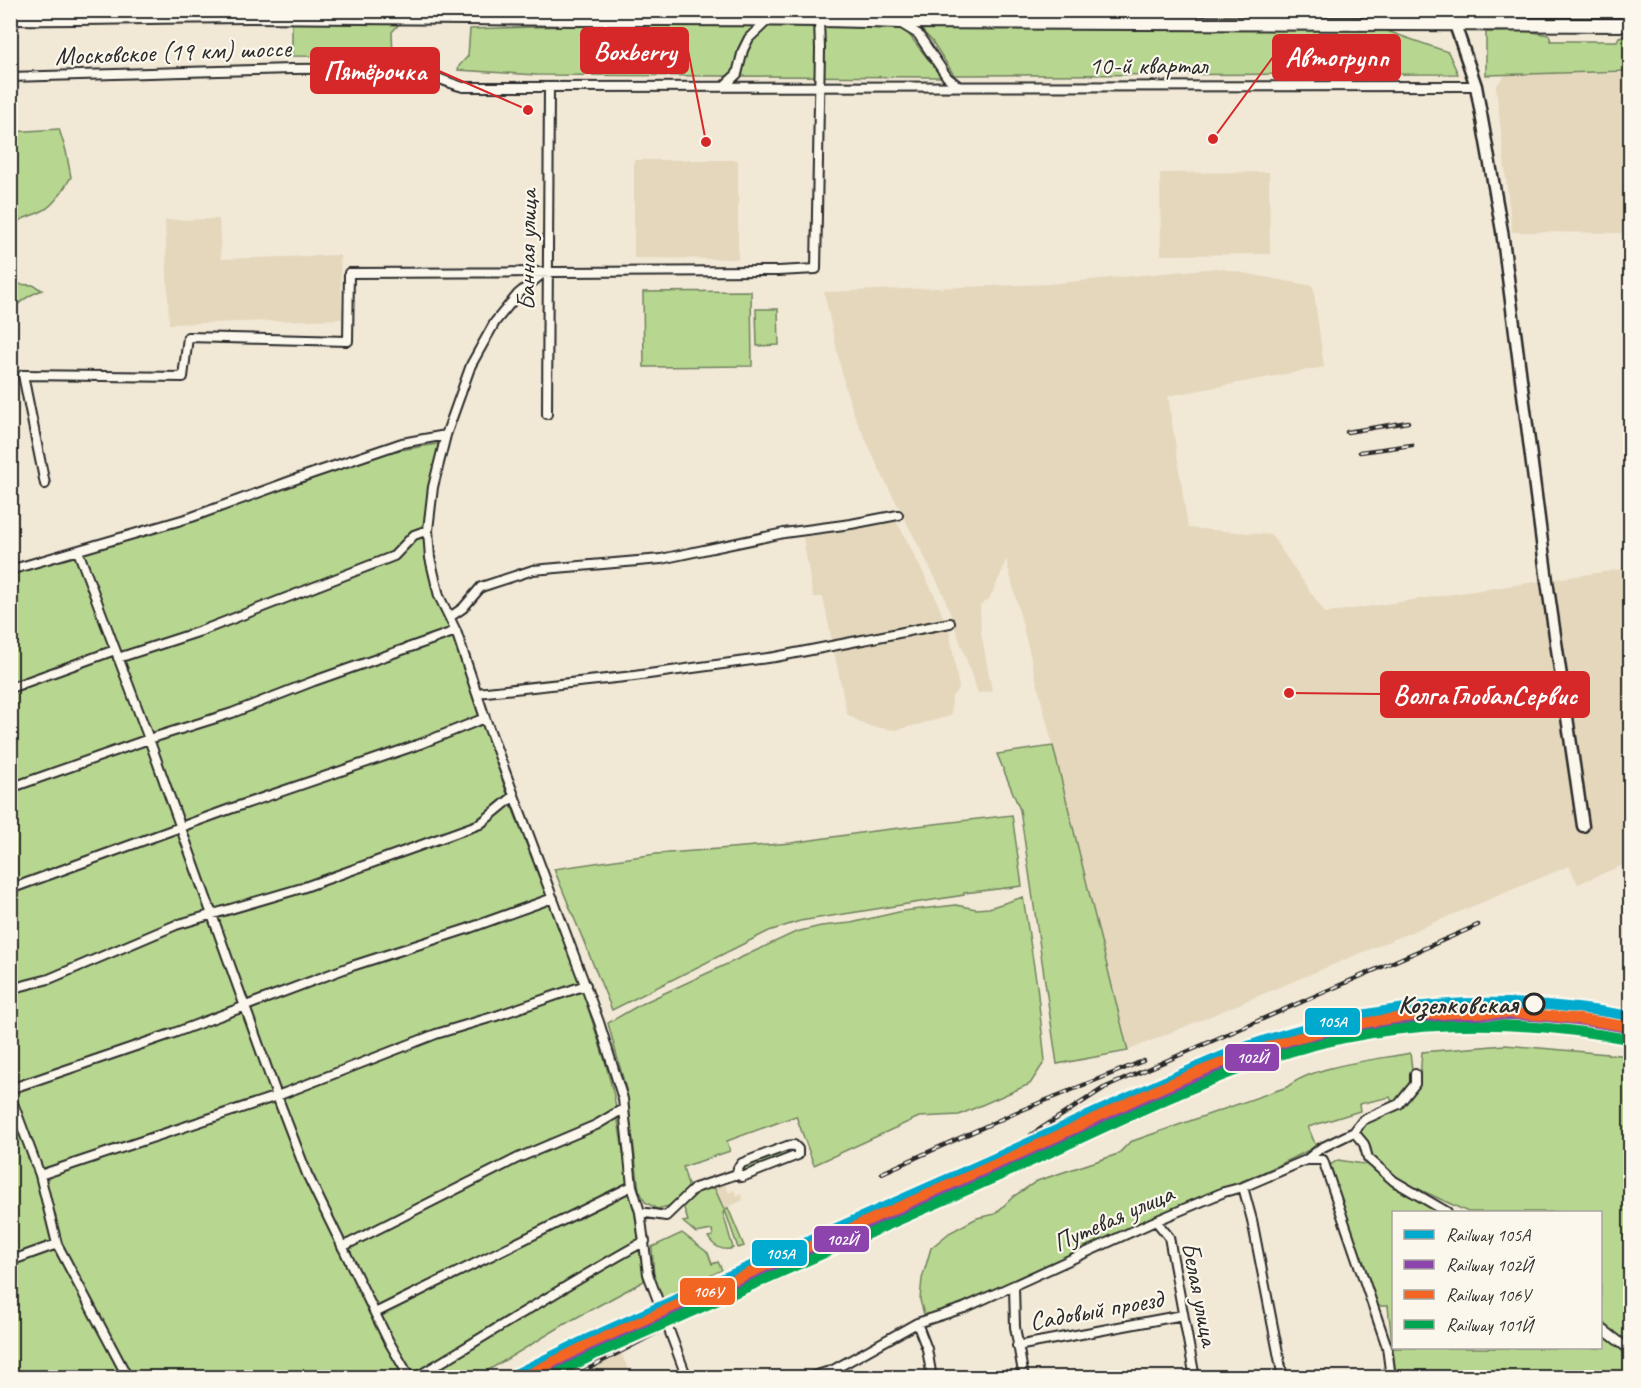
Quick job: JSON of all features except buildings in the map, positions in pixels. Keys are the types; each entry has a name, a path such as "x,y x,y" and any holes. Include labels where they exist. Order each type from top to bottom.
{"main road":[{"path":"10,18 102,19 213,13 768,20 819,15 899,22 1630,25"}],"street":[{"path":"1450,10 1476,86 1502,231 1547,581 1583,826"},
{"path":"45,484 23,375 183,377 188,337 348,341 349,273 547,270 767,271 816,268 819,15"},
{"path":"723,87 737,74 743,50 749,38 768,20"},
{"path":"899,22 918,34 947,77 957,85"},
{"name":"Московское (19 км) шоссе","path":"10,77 412,68 462,87 723,87"},
{"name":"10-й квартал","path":"723,87 1476,86"},
{"name":"Банная улица","path":"547,414 549,87"},
{"path":"547,270 518,294 495,322 471,365 446,435 433,487 428,530 430,558 439,596 456,631 485,718 586,985 623,1099 632,1186 640,1212 648,1274 688,1377"},
{"path":"10,570 192,517 402,443 446,435"},
{"path":"450,617 463,608 481,587 533,570 661,559 784,533 898,515"},
{"path":"10,688 116,654 201,631 394,556 414,535 428,530"},
{"path":"78,551 181,826 277,1096 308,1174 375,1313 410,1377"},
{"path":"477,693 634,676 775,657 950,623"},
{"path":"10,788 149,739 232,713 314,681 456,631"},
{"path":"10,889 181,826 420,744 485,718"},
{"path":"10,989 50,978 176,925 302,888 480,824 514,796"},
{"path":"10,1089 352,966 467,929 553,898"},
{"path":"40,1175 277,1096 436,1034 586,985"},
{"name":"Путевая улица","path":"807,1377 835,1374 917,1323 964,1308 1156,1221 1306,1160 1321,1148 1354,1132 1363,1120 1399,1104 1415,1084 1415,1074"},
{"path":"10,1095 40,1175 57,1244 128,1377"},
{"path":"342,1247 518,1158 596,1125 623,1109"},
{"path":"1354,1132 1364,1144 1368,1158 1394,1181 1445,1211"},
{"path":"640,1212 666,1216 695,1188 737,1174 742,1177 790,1160 798,1155 798,1149 794,1145 788,1146 742,1163 737,1174"},
{"path":"1306,1160 1323,1160 1387,1347 1391,1377"},
{"path":"375,1313 632,1186"},
{"path":"1243,1187 1252,1220 1283,1377"},
{"name":"Белая улица","path":"1156,1221 1169,1237 1195,1377"},
{"path":"415,1377 645,1241"},
{"path":"10,1261 57,1244"},
{"path":"1014,1286 1017,1346 1024,1377"},
{"name":"Садовый проезд","path":"1017,1346 1183,1315"},
{"path":"917,1323 927,1349 932,1377"},
{"path":"1602,1329 1630,1350"}],"shaded area":[{"path":"1630,73 1630,233 1512,232 1496,86 1506,74"},
{"path":"634,160 738,160 738,259 634,258"},
{"path":"1269,172 1270,254 1161,255 1160,173"},
{"path":"219,219 221,259 340,255 342,319 169,324 165,220"},
{"path":"1217,268 1313,286 1324,367 1168,396 1188,528 1271,535 1325,613 1630,568 1630,862 1578,884 1569,866 1129,1050 1006,559 989,599 980,605 981,633 992,691 978,693 943,593 881,473 854,414 845,387 824,292 1048,284"},
{"path":"896,520 934,594 950,634 959,689 952,696 951,716 896,730 867,726 847,714 823,597 813,597 803,537"},
{"path":"725,1184 729,1193 734,1190 737,1196 741,1194 743,1200 724,1209 715,1188"},
{"path":"619,1349 632,1377 565,1377"}],"green space":[{"path":"768,20 891,22 907,32 942,77 537,75 458,70 468,56 470,29"},
{"path":"292,21 400,23 392,32 393,57 292,56"},
{"path":"914,22 1364,23 1448,52 1458,74 954,75 932,41"},
{"path":"1527,31 1549,35 1551,41 1617,41 1619,37 1630,34 1630,71 1486,75 1486,32"},
{"path":"59,129 71,177 51,205 11,226 11,132"},
{"path":"11,284 33,285 42,290 25,299 11,312"},
{"path":"751,291 752,366 644,367 643,292"},
{"path":"756,309 778,309 779,345 757,346"},
{"path":"443,443 430,486 423,532 433,578 508,797 581,986 605,1061 614,1096 635,1214 644,1281 570,1321 477,1377 11,1378 11,572 24,570 230,506 348,463 395,451"},
{"path":"1053,746 1128,1051 1057,1064 1020,810 997,754"},
{"path":"1012,815 1022,886 964,893 964,895 800,921 769,931 612,1010 554,869 656,854 791,843"},
{"path":"1023,897 1037,986 1045,1061 1030,1084 959,1115 919,1117 814,1165 796,1116 727,1141 730,1151 683,1167 689,1189 669,1206 657,1209 645,1202 639,1189 627,1093 608,1023 641,1004 796,932 903,911 956,905 976,909 989,908"},
{"path":"1505,1045 1630,1056 1630,1346 1602,1325 1602,1211 1466,1211 1395,1178 1372,1156 1361,1132 1366,1123 1405,1104 1420,1078 1422,1052"},
{"path":"1410,1053 1412,1077 1406,1092 1393,1104 1390,1097 1359,1104 1360,1111 1308,1127 1316,1146 1300,1155 925,1318 920,1300 922,1279 931,1248 949,1233 977,1218 995,1214 1014,1196 1037,1181 1118,1154 1130,1142 1287,1087 1313,1073 1346,1064"},
{"path":"787,1149 790,1157 742,1174 740,1171 745,1165"},
{"path":"1338,1160 1370,1165 1393,1187 1437,1211 1392,1211 1392,1342 1388,1306 1377,1306 1328,1166"},
{"path":"714,1187 724,1209 728,1208 744,1246 738,1248 725,1210 723,1213 733,1248 722,1249 713,1243 708,1237 713,1236 712,1230 696,1233 683,1222 688,1221 683,1205 699,1192"},
{"path":"682,1233 708,1253 712,1264 718,1262 722,1270 663,1299 654,1279 652,1247"},
{"path":"1602,1333 1630,1355 1630,1377 1396,1377 1393,1349 1602,1349"}],"railway":[{"path":"1347,432 1408,422"},
{"path":"1360,452 1412,445"},
{"path":"1031,1135 1104,1088 1478,925"},
{"path":"536,1378 686,1308 1209,1075 1266,1052 1308,1039 1353,1029 1447,1018 1541,1019 1630,1034"},
{"path":"882,1173 1017,1112 1143,1061"},
{"path":"570,1378 662,1330"}],"rail line":[{"name":"105А","path":"507,1378 587,1339 1158,1084 1251,1045 1346,1018 1439,1005 1533,1004 1630,1016"},
{"name":"106У","path":"521,1378 589,1344 1025,1151 1162,1087 1267,1047 1357,1024 1402,1017 1447,1014 1539,1015 1630,1027"},
{"name":"102Й","path":"535,1378 592,1350 1164,1094 1262,1054 1354,1029 1443,1016 1534,1016 1628,1028"},
{"name":"101Й","path":"548,1378 594,1355 1165,1100 1268,1059 1356,1036 1401,1029 1446,1026 1537,1027 1628,1039"}],"place":[{"name":"Пятёрочка","path":"528,110"},
{"name":"Автогрупп","path":"1213,139"},
{"name":"Boxberry","path":"706,142"},
{"name":"ВолгаГлобалСервис","path":"1289,693"},
{"name":"Козелковская","path":"1534,1004"}]}
